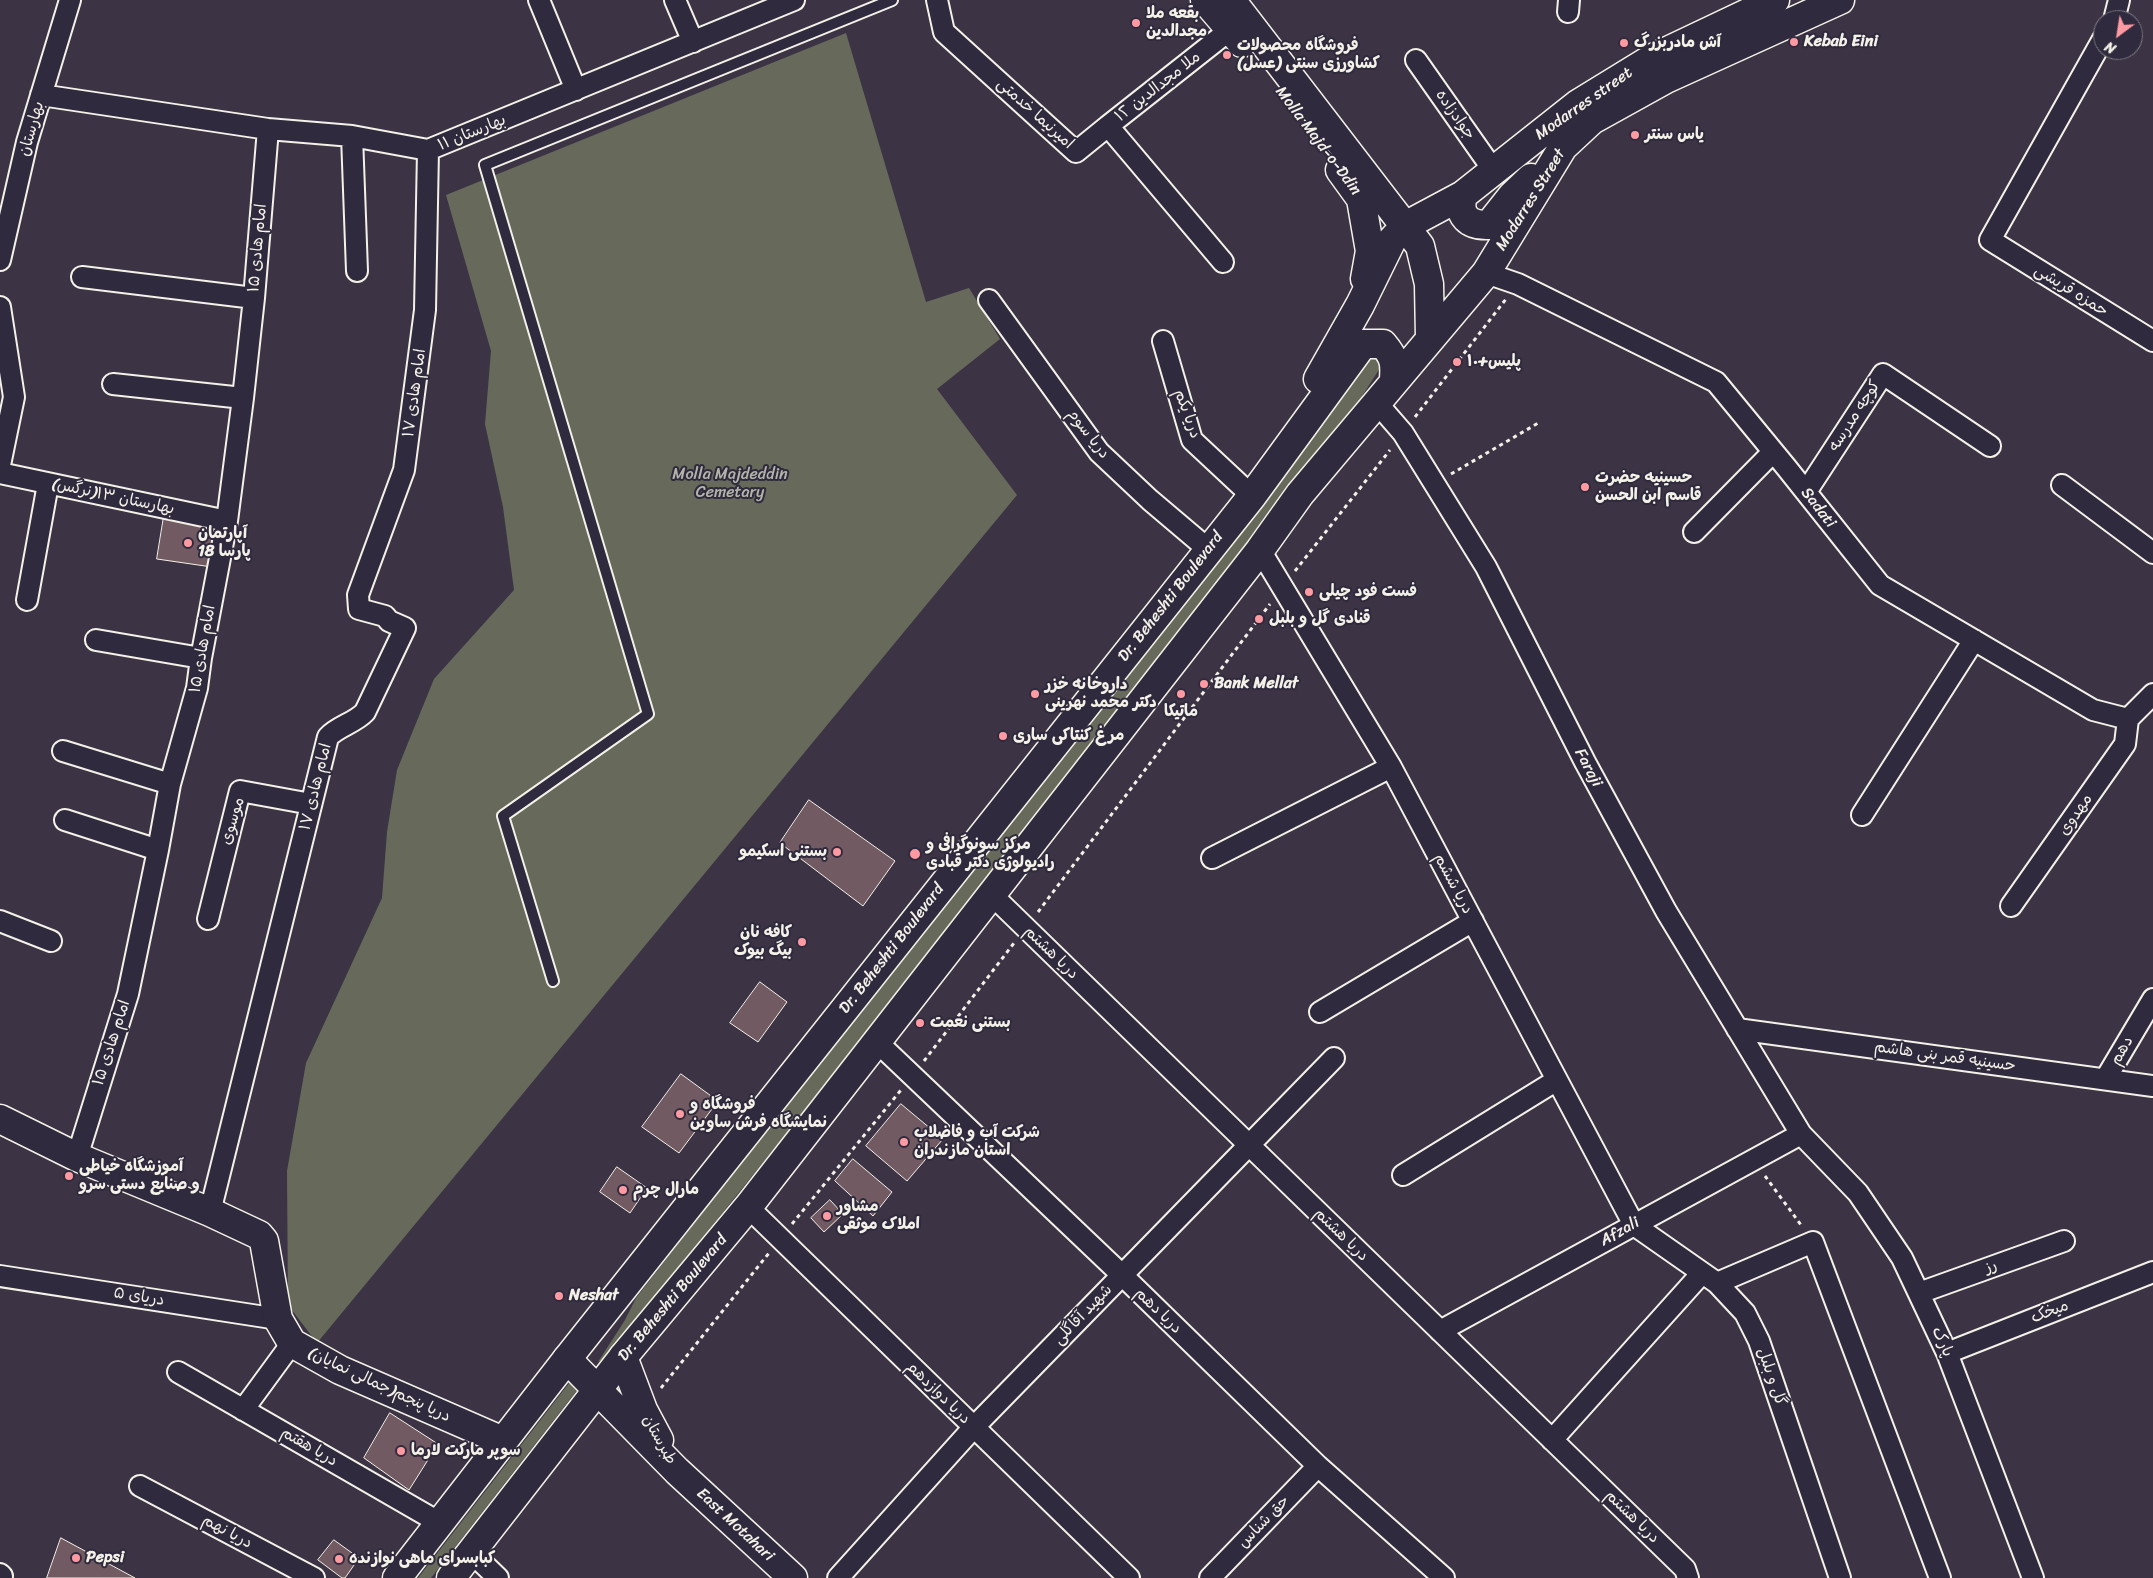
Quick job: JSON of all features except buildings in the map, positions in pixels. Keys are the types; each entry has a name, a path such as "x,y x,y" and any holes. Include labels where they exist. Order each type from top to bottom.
{"main road":[{"name":"Molla Majd-o-Ddin","path":"1205,0 1288,100 1362,199 1370,251 1360,305"},
{"name":"Molla Majd-o-Ddin","path":"1231,0 1420,246 1429,284 1430,338"},
{"name":"Modarres street","path":"1405,226 1463,195 1578,104 1653,58 1775,0"},
{"name":"Modarres Street","path":"1394,380 1486,272 1563,147 1592,120 1666,78 1840,0"},
{"path":"1463,195 1461,203 1462,212 1468,221 1478,226 1489,225 1512,196 1563,147"},
{"name":"Dr. Beheshti Boulevard","path":"397,1578 567,1359 1252,496 1360,305 1392,240 1405,226"},
{"path":"1252,496 1362,344 1371,342 1383,344 1392,354 1395,364 1394,380"},
{"name":"Dr. Beheshti Boulevard","path":"451,1578 623,1357 748,1207 990,894 1260,550 1300,494 1377,403 1394,380"},
{"name":"دریا پنجم(جمالی نمایان)","path":"0,1119 76,1156 210,1212 259,1235 264,1241 278,1319 292,1344 340,1370 503,1441"},
{"name":"طبرستان","path":"623,1357 643,1410 677,1471"},
{"name":"طبرستان","path":"567,1359 677,1471"},
{"name":"East Motahari","path":"677,1471 793,1578"}],"street":[{"name":"بهارستان","path":"0,260 5,213 70,0"},
{"path":"539,0 576,90"},
{"path":"675,0 693,42"},
{"name":"بهارستان ۱۱","path":"42,95 268,129 352,136 428,150 794,0"},
{"name":"امیرنیما خدمتی","path":"937,0 944,32 1076,152 1108,126"},
{"name":"ملا مجدالدین ١٢","path":"1108,126 1231,29"},
{"name":"حمزه قریشی","path":"2093,57 1990,240 2153,341"},
{"name":"جوادزاده","path":"1416,60 1494,171"},
{"path":"1108,126 1223,262"},
{"name":"امام هادی ۱۵","path":"76,1156 128,994 170,784 197,688 227,521 243,398 254,298 268,129"},
{"path":"352,136 357,271"},
{"name":"امام هادی ۱۷","path":"210,1212 328,737 333,731 360,718 365,712 405,628 389,621 385,616 359,609 358,595 404,470 425,310 428,150"},
{"name":"Sadati","path":"1486,272 1518,284 1716,382 1880,585 2093,710 2128,719"},
{"path":"82,277 254,298"},
{"name":"دریا سوم","path":"990,300 1099,452 1150,500 1209,550"},
{"path":"0,311 14,397 0,465"},
{"name":"دریا یکم","path":"1163,341 1192,440 1252,496"},
{"name":"کوچه مدرسه","path":"1806,492 1883,374 1990,446"},
{"path":"113,384 243,398"},
{"name":"Faraji","path":"1377,403 1403,433 1436,483 1486,567 1585,762 1666,911 1801,1134"},
{"path":"1694,532 1773,452"},
{"name":"بهارستان ۱۳(نرگس)","path":"0,473 227,521"},
{"path":"27,600 48,484"},
{"path":"2062,485 2153,553"},
{"name":"دریا ششم","path":"1260,550 1391,767 1634,1225"},
{"path":"96,640 201,658"},
{"path":"1862,815 1974,640"},
{"path":"2128,719 2153,694"},
{"name":"مهدوی","path":"2011,906 2125,744 2128,719"},
{"path":"63,751 170,784"},
{"path":"1212,858 1391,767"},
{"name":"موسوی","path":"208,919 240,791 311,804"},
{"path":"65,820 158,850"},
{"name":"دریا هشتم","path":"990,894 1685,1569 1688,1578"},
{"path":"0,921 51,942"},
{"path":"1320,1012 1473,921"},
{"name":"دهم","path":"2106,1078 2153,999"},
{"name":"حسینیه قمر بنی هاشم","path":"1738,1029 2106,1078 2153,1086"},
{"name":"دریا دهم","path":"876,1041 1122,1275 1318,1466 1444,1578"},
{"name":"شهید آقاگلی","path":"838,1578 974,1427 1334,1058"},
{"path":"1403,1175 1557,1080"},
{"name":"Afzali","path":"1440,1331 1801,1134"},
{"name":"پارک","path":"1801,1134 1858,1194 1902,1258 1947,1353 2033,1578"},
{"name":"دریا دوازدهم","path":"748,1207 1129,1578"},
{"name":"گل و بلبل","path":"1634,1225 1709,1278 1746,1313 1759,1341 1840,1578"},
{"name":"رز","path":"1919,1293 2064,1241"},
{"path":"1552,1440 1709,1278 1813,1242 1940,1578"},
{"name":"میخک","path":"1947,1353 2153,1272"},
{"name":"دریای ۵","path":"0,1276 278,1319"},
{"path":"243,1410 292,1344"},
{"name":"دریا هقتم","path":"178,1372 440,1523"},
{"name":"حق شناس","path":"1210,1578 1318,1466"},
{"name":"دریا نهم","path":"140,1486 314,1578"},
{"path":"471,1552 498,1578"}],"lane":[{"path":"554,981 502,816 648,714 485,166 892,0"}],"path":[{"path":"643,1410 913,1076 1282,587 1518,284"},
{"path":"1436,483 1540,422"},
{"path":"1753,1160 1813,1242"}],"green space":[{"name":"Molla Majdeddin Cemetary","path":"846,33 926,302 969,288 1000,339 937,389 1017,495 317,1343 288,1305 287,1171 306,1063 382,898 387,832 397,770 434,679 514,590 503,507 485,424 491,351 446,195"},
{"path":"1371,358 1377,359 1381,363 1380,368 1300,494 605,1359 598,1362 625,1320 636,1298 1365,362"},
{"path":"573,1378 581,1385 431,1578 418,1578"}],"place":[{"name":"بقعه ملا مجدالدين","path":"1136,23"},
{"name":"Kebab Eini","path":"1794,42"},
{"name":"آش مادربزرگ","path":"1624,43"},
{"name":"فروشگاه محصولات کشاورزی سنتی (عسل)","path":"1227,55"},
{"name":"یاس سنتر","path":"1635,135"},
{"name":"پلیس+١٠","path":"1457,362"},
{"name":"حسینیه حضرت قاسم ابن الحسن","path":"1585,487"},
{"name":"آپارتمان پارسا 18","path":"188,543"},
{"name":"فست فود چیلی","path":"1309,592"},
{"name":"قنادی گل و بلبل","path":"1259,619"},
{"name":"Bank Mellat","path":"1204,684"},
{"name":"داروخانه خزر دکتر محمد نهرینی","path":"1035,694"},
{"name":"ماتیکا","path":"1181,694"},
{"name":"مرغ کنتاکی ساری","path":"1003,736"},
{"name":"بستنی اسکیمو","path":"837,852"},
{"name":"مركز سونوگرافی و راديولوژی دكتر قبادی","path":"915,854"},
{"name":"کافه نان بیگ بیوک","path":"802,942"},
{"name":"بستنی نعمت","path":"920,1023"},
{"name":"فروشگاه و نمایشگاه فرش ساوین","path":"680,1114"},
{"name":"شرکت آب و فاضلاب استان مازندران","path":"904,1142"},
{"name":"آموزشگاه خیاطی و صنایع دستی سرو","path":"69,1176"},
{"name":"مارال چرم","path":"623,1190"},
{"name":"مشاور املاک موثقی","path":"827,1216"},
{"name":"Neshat","path":"559,1296"},
{"name":"سوپر مارکت لارما","path":"401,1451"},
{"name":"Pepsi","path":"76,1558"},
{"name":"کبابسرای ماهی نوازنده","path":"339,1559"}]}
